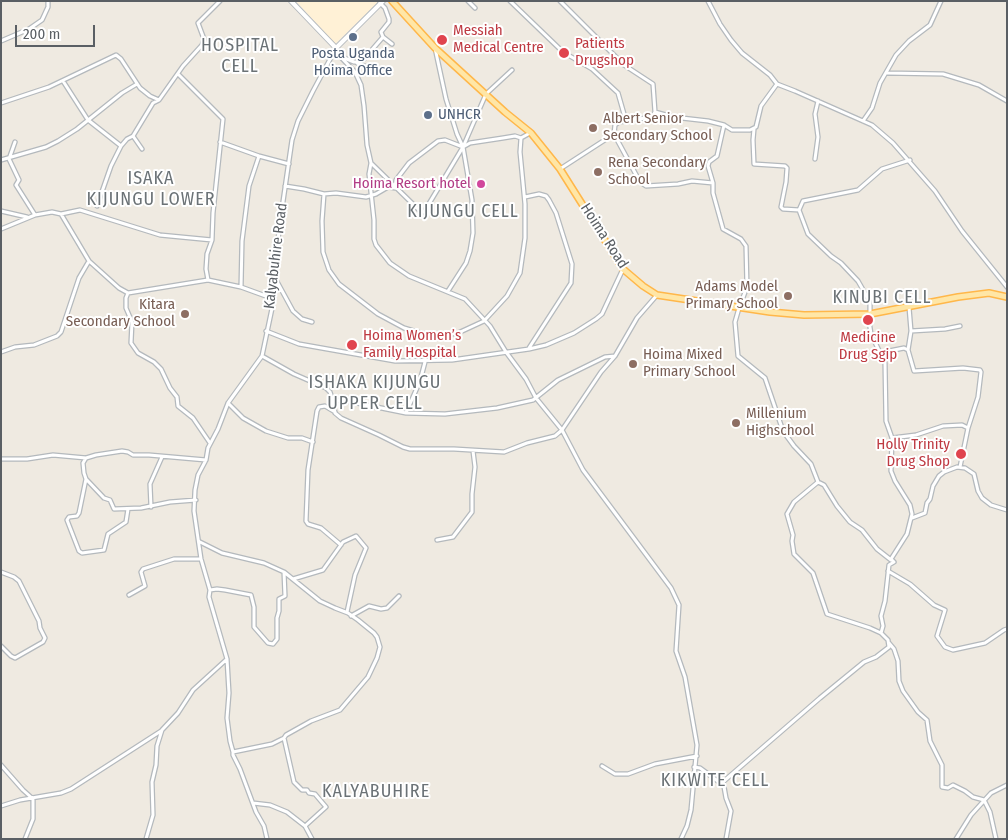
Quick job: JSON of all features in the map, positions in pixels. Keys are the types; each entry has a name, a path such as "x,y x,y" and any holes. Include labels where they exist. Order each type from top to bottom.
{"main road":[{"name":"Hoima Road","path":"392,1 434,48 531,133 560,170 623,269 657,295 789,315 869,314 982,294 1007,299"}],"street":[{"path":"1,41 29,29 42,20 48,6 48,1"},
{"path":"97,206 111,166 121,146 127,139 133,136 153,103 159,100 183,66 202,45 204,39 198,23 220,1"},
{"path":"291,1 342,57 354,72 361,85 367,145 371,163 369,174 373,196 374,239 376,245 396,268 409,276 465,299 475,308 490,326 526,379 536,398 562,430 583,470 671,588 679,605 676,651 690,698 698,745 689,820 682,839"},
{"path":"468,1 475,8"},
{"path":"510,1 563,52 592,69 613,88 621,99 624,114 629,121"},
{"path":"560,1 624,66 653,84 655,112 649,119 616,123 614,134 643,185 678,184 692,181 712,183"},
{"path":"708,1 731,40 742,53 770,75 777,84 878,129 910,160 946,205 962,231 1007,287"},
{"path":"863,121 872,108 880,84 896,55 908,41 930,25 941,1"},
{"path":"335,49 381,2 389,19 389,22 381,32 383,37 392,44"},
{"path":"354,62 364,59 383,37"},
{"path":"434,48 456,134 463,147 471,188 473,233 466,263 448,291"},
{"name":"Kalyabuhire Road","path":"267,839 264,826 233,755 230,742 227,718 229,692 227,659 209,597 210,590 201,559 194,511 195,490 198,475 206,460 208,448 228,403 262,356 274,299 279,230 292,140 298,121 335,49"},
{"path":"1,103 49,87 116,55 121,59 137,84 150,96 159,100"},
{"path":"342,57 370,68"},
{"path":"371,163 424,212 463,147 486,94 512,70"},
{"path":"886,73 942,74 979,85 1007,101"},
{"path":"178,74 222,118 212,213 212,240 207,254 206,269 208,280"},
{"path":"63,81 88,120 121,146"},
{"path":"1,160 46,147 77,129 137,84"},
{"path":"777,84 760,106 754,129 752,149 754,164 783,166 787,168 781,206 783,209 799,210"},
{"path":"815,159 818,137 815,114 818,101"},
{"path":"655,112 673,117 694,118 724,125 732,130 754,129"},
{"path":"724,125 717,156 708,164 723,229 741,239 746,246 747,287 738,308 735,322 738,356 765,378 783,431 811,464 818,482 824,485 850,522 862,530 882,554 894,562"},
{"path":"463,147 470,143 515,136 521,138 531,133"},
{"path":"560,170 614,134"},
{"path":"133,136 142,149"},
{"path":"324,194 322,237 325,262 339,284 364,305 397,325 439,336 458,333 484,321 507,296 520,273 526,238 525,197 520,152 521,138"},
{"path":"396,188 396,180 410,163 433,144 445,140 463,147"},
{"path":"15,142 9,159 19,181 16,185 34,215"},
{"path":"220,142 289,164"},
{"path":"241,287 242,241 249,186 259,156"},
{"path":"894,562 892,559 907,534 912,514 910,505 897,487 892,476 892,438 886,421 884,363 871,334 870,302 858,282 841,262 831,256 808,234 799,210 804,201 858,190 882,169 910,160"},
{"path":"286,186 324,194 336,193 362,197 373,196 388,187 396,188"},
{"path":"525,197 539,194 546,196 549,200 556,213 572,264 571,283 529,349"},
{"path":"1,229 34,215 52,212 61,214 80,210 160,235 212,240"},
{"path":"1,211 27,217"},
{"path":"61,214 89,261 119,288 128,293 208,280 241,287 274,299"},
{"path":"1,352 15,347 34,345 58,336 79,278 89,261"},
{"path":"266,332 299,344 395,361 425,362 452,360 529,349 563,338 589,325 602,314 623,269"},
{"path":"275,278 293,311 302,319 312,322"},
{"path":"128,293 126,308 132,322 131,343 138,353 154,362 161,369 170,388 178,397 178,406 193,418 210,443"},
{"path":"341,545 321,528 307,523 307,482 318,408 325,406 348,422 406,448 473,453 479,451 507,452 527,443 557,435 562,430 601,372 615,356 631,327 657,295"},
{"path":"909,307 911,331 908,350 914,370 963,368 981,371 978,397 968,428 960,466"},
{"path":"911,331 945,330 960,326"},
{"path":"878,352 904,348 908,350"},
{"path":"262,356 294,374 326,388 330,392 335,413"},
{"path":"333,401 342,400 406,413 470,412 509,406 536,398 558,380 605,357 615,356"},
{"path":"406,413 422,375 425,362"},
{"path":"228,403 243,418 266,431 288,438 302,438 313,442"},
{"path":"892,438 922,434 943,426 962,425 968,428"},
{"path":"1,459 21,460 53,454 86,458 117,451 128,452 133,455 206,460"},
{"path":"437,540 453,537 471,515 475,467 473,453"},
{"path":"151,507 150,484 162,457"},
{"path":"86,458 83,463 86,479 104,498 110,500 113,508 128,510 170,502 196,500"},
{"path":"912,518 925,513 939,476 948,470 960,466 974,474 978,491 982,498 991,505 1007,510"},
{"path":"86,479 79,513 77,516 69,517 67,520 79,551 82,553 104,550 108,534 126,522 128,510"},
{"path":"818,482 794,502 787,514 793,535 794,554 813,573 827,614 870,628 886,638 894,649 898,661 899,681 903,691 918,712 927,720 930,741 942,765 942,788 953,785 973,797 984,800 990,812 996,839"},
{"path":"293,579 323,570 343,542 356,536 366,548 356,573 347,612"},
{"path":"199,542 222,553 264,563 284,572 320,600 347,612 374,633 379,642 379,651 368,676 340,710 311,721 284,738 263,747 233,752"},
{"path":"129,595 145,586 141,571 144,569 177,558 201,559"},
{"path":"881,634 889,565 894,562"},
{"path":"888,571 910,584 934,605 945,610 938,636 945,646 953,650 986,643 1004,630 1007,630"},
{"path":"1,572 19,581 40,620 40,628 45,638 43,642 16,658 11,656 1,646"},
{"path":"210,590 217,589 251,595 254,607 254,626 268,643 273,644 277,639 276,625 279,599 285,596 284,572"},
{"path":"351,616 369,606 381,609 387,608 399,596"},
{"path":"694,767 702,769 719,782 723,781 864,662 889,647 889,642"},
{"path":"1,806 20,800 66,792 81,784 162,730 178,714 194,690 227,659"},
{"path":"146,839 153,815 152,782 156,765 157,746 162,730"},
{"path":"284,738 294,782 302,790 307,790 309,793 314,794 326,807 304,826"},
{"path":"602,766 615,774 628,774 655,764 697,756"},
{"path":"1,764 33,799 33,819 25,839"},
{"path":"723,781 730,811 726,839"},
{"path":"956,839 984,800 997,789 1007,786"},
{"path":"253,803 266,804 292,815 304,826 312,839"}],"shaded area":[{"path":"296,1 379,1 335,44"}],"place":[{"name":"Posta Uganda Hoima Office","path":"353,37"},
{"name":"Messiah Medical Centre","path":"442,40"},
{"name":"Patients Drugshop","path":"564,53"},
{"name":"UNHCR","path":"428,115"},
{"name":"Albert Senior Secondary School","path":"593,128"},
{"name":"Rena Secondary School","path":"598,172"},
{"name":"Hoima Resort hotel","path":"481,184"},
{"name":"Adams Model Primary School","path":"788,296"},
{"name":"Kitara Secondary School","path":"185,314"},
{"name":"Medicine Drug Sgip","path":"868,320"},
{"name":"Hoima Women’s Family Hospital","path":"352,345"},
{"name":"Hoima Mixed Primary School","path":"633,364"},
{"name":"Millenium Highschool","path":"736,423"},
{"name":"Holly Trinity Drug Shop","path":"961,454"}],"district":[{"name":"HOSPITAL CELL","path":"240,56"},
{"name":"ISAKA KIJUNGU LOWER","path":"151,189"},
{"name":"KIJUNGU CELL","path":"463,212"},
{"name":"KINUBI CELL","path":"882,298"},
{"name":"ISHAKA KIJUNGU UPPER CELL","path":"375,393"},
{"name":"KIKWITE CELL","path":"715,781"},
{"name":"KALYABUHIRE","path":"376,792"}]}
